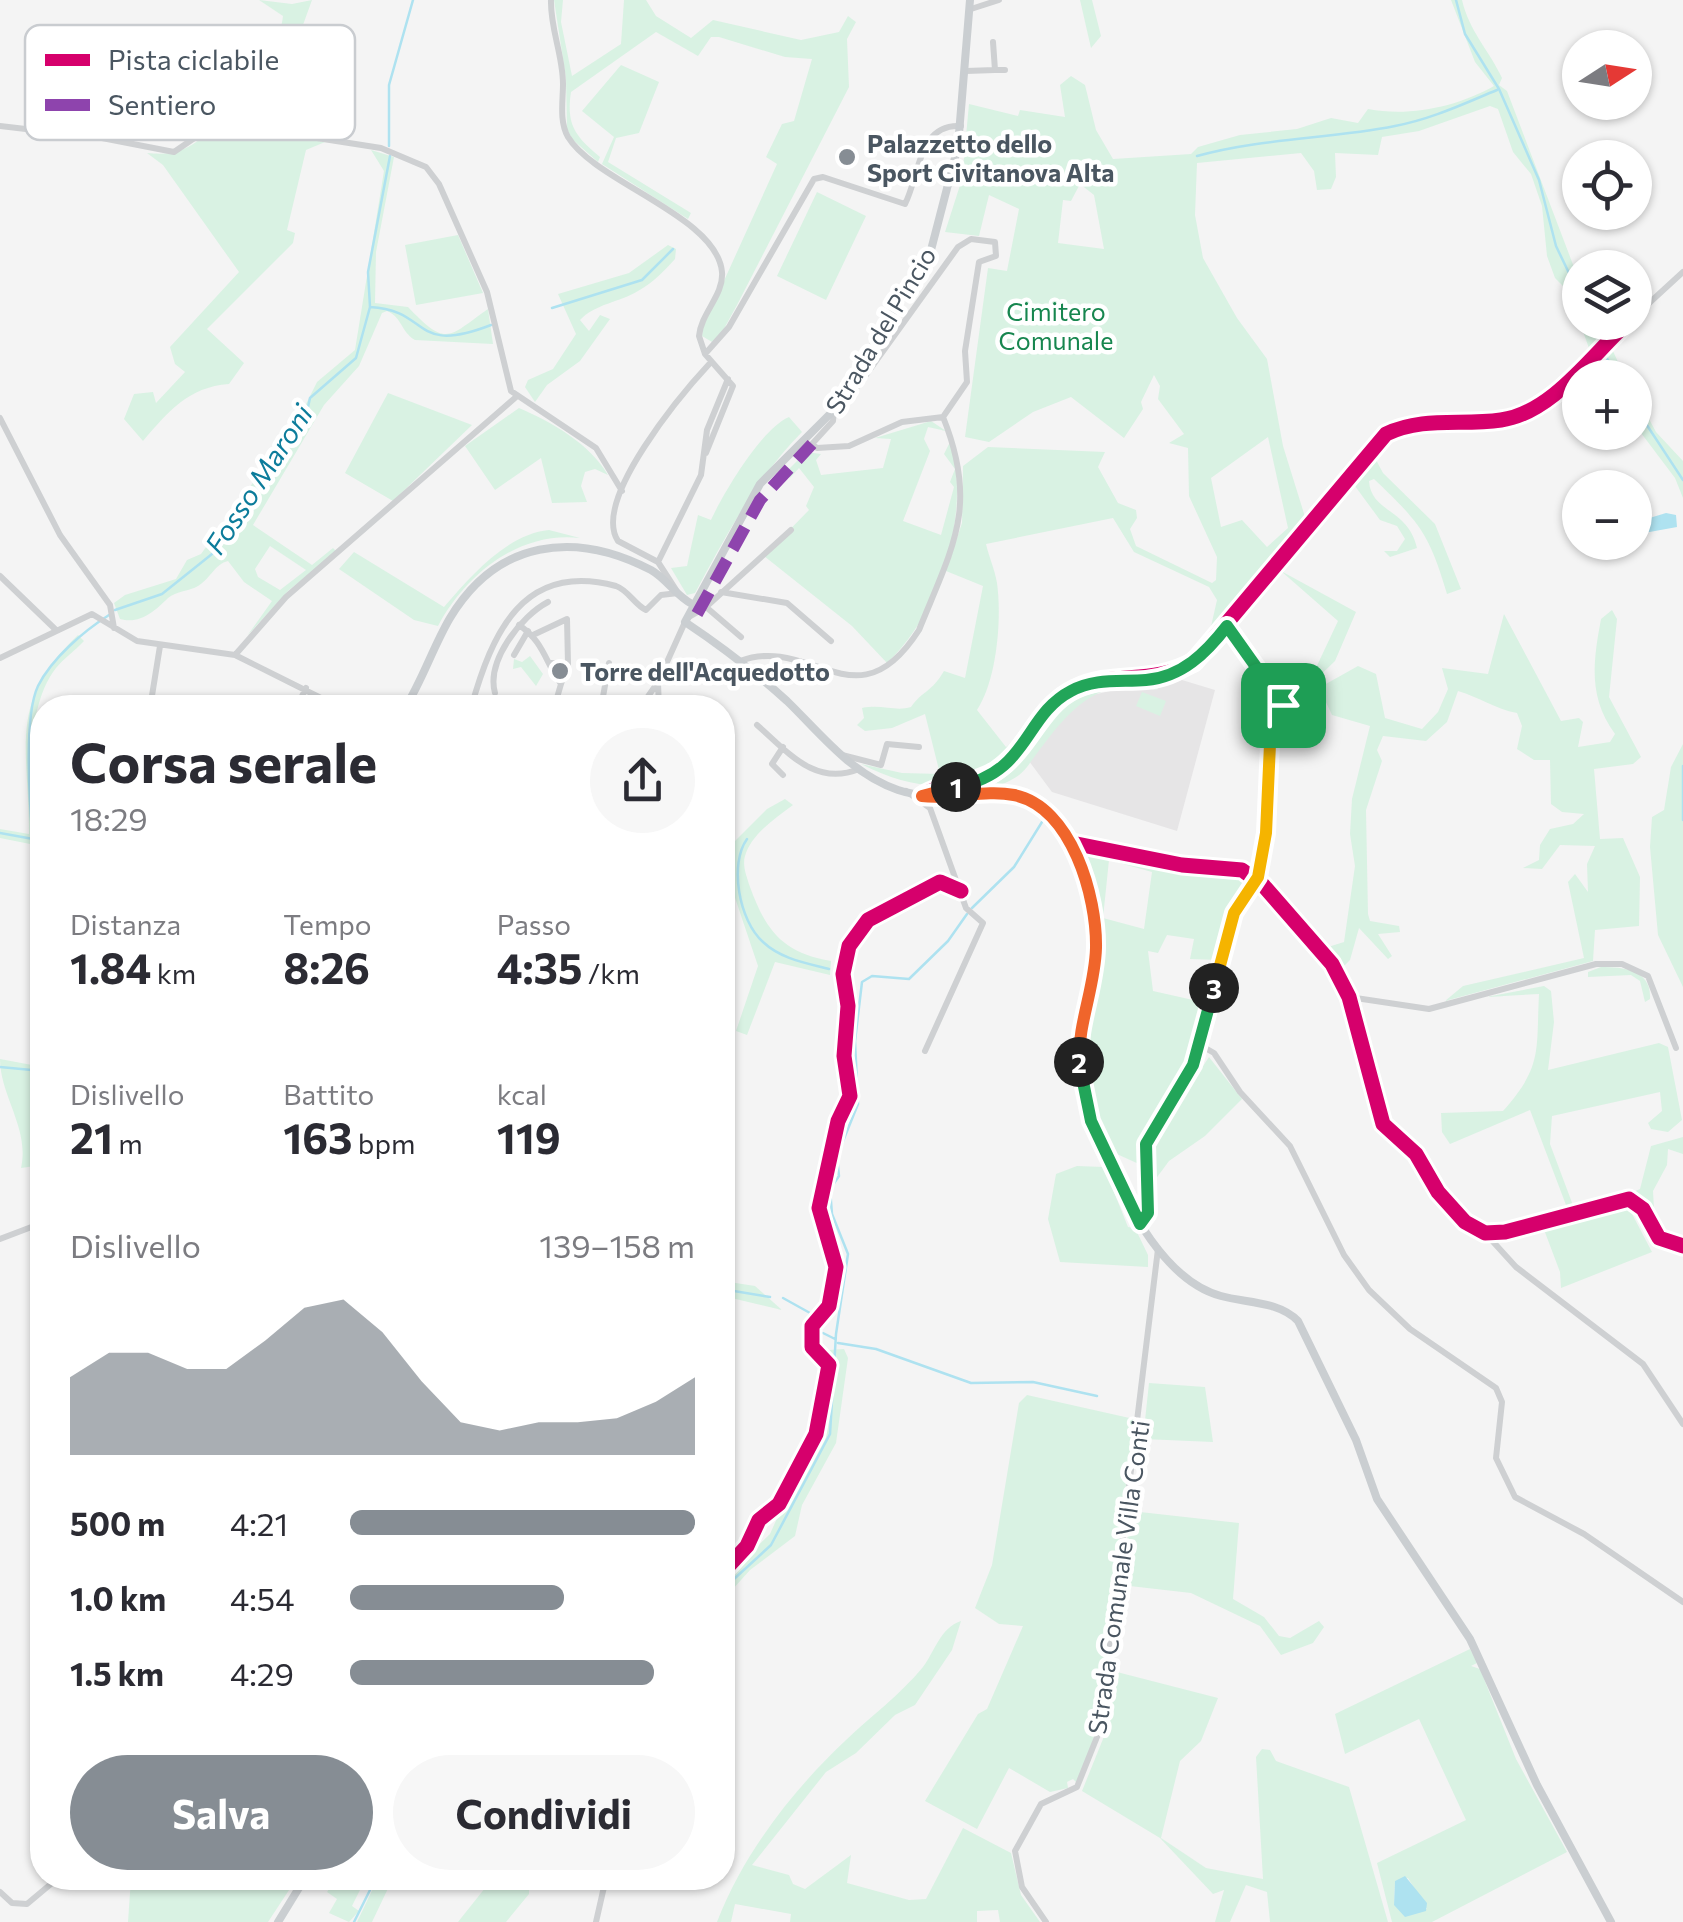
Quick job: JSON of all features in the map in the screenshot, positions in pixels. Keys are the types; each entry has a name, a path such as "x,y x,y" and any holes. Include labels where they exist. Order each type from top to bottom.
{"main road":[{"name":"Strada del Pincio","path":"686,619 760,484 834,410 931,250 949,193 961,126 970,4"},
{"path":"412,695 460,604 487,577 526,552 560,545 597,550 651,570 692,604"},
{"path":"686,619 740,661 859,769 922,796 1000,794 1025,798 1052,816 1072,843 1096,934 1094,971 1079,1046 1083,1087 1108,1162 1140,1224 1158,1249 1200,1288 1282,1309 1298,1322 1356,1440 1377,1499 1464,1629 1537,1785 1611,1922"},
{"path":"278,1922 296,1890"}],"street":[{"path":"552,0 562,72 562,120 570,141 676,214 718,260 720,287 700,328 705,354 730,381 700,476 658,562"},
{"path":"970,4 998,0"},
{"path":"993,42 995,70"},
{"path":"966,71 1005,70"},
{"path":"0,126 25,130"},
{"path":"705,354 734,318 814,179 823,177 906,204 933,132 961,126"},
{"path":"94,140 174,152 191,140"},
{"path":"323,140 394,152 426,166 439,184 486,292 506,379 516,397 596,448 622,491"},
{"path":"834,410 833,421 812,444 822,450 842,448 894,424 943,417 967,382 965,351 978,262 996,256 994,242 971,239 958,247 858,386 845,392"},
{"path":"1652,300 1683,272"},
{"path":"922,796 995,772 1022,748 1066,693 1094,682 1150,679 1177,671 1205,652 1386,434 1421,422 1502,420 1526,412 1609,340"},
{"path":"476,695 500,630 511,612 531,596 560,582 618,586 646,610 660,596 678,594 658,562 618,541 614,521 622,491 659,420 711,362"},
{"path":"235,655 286,596 516,397"},
{"path":"740,661 754,656 786,660 849,677 878,672 912,640 954,544 961,507 954,439 943,417"},
{"path":"0,418 60,535 110,605 114,628"},
{"path":"649,695 686,619 706,607 791,530"},
{"path":"0,576 55,629"},
{"path":"722,592 788,603 831,642"},
{"path":"495,692 496,668 520,626 548,602"},
{"path":"706,607 742,637"},
{"path":"0,658 82,615 97,615 130,639 235,655 319,695"},
{"path":"514,655 530,633 567,619 568,664 558,695"},
{"path":"520,626 530,633 562,684"},
{"path":"1140,1224 1148,1213 1146,1144 1181,1088 1200,1045 1228,930 1240,901 1256,880 1266,833 1270,744 1283,705 1227,626"},
{"path":"152,695 160,646"},
{"path":"603,695 609,662"},
{"path":"550,663 568,664"},
{"path":"658,682 658,695"},
{"path":"302,695 306,688"},
{"path":"758,726 822,775 859,769"},
{"path":"840,755 878,765 883,763 887,744 919,747"},
{"path":"783,748 772,764 783,775"},
{"path":"906,792 930,808 966,908 983,923 924,1051"},
{"path":"1072,843 1229,869 1256,880 1332,964 1349,997 1384,1124 1416,1154 1451,1208 1486,1233 1516,1267 1642,1364 1683,1424"},
{"path":"1349,997 1429,1010 1596,964 1622,964 1648,976 1676,1048"},
{"path":"1200,1045 1219,1059 1240,1092 1290,1146 1344,1254 1369,1290 1410,1329 1496,1388 1502,1402 1496,1458 1516,1496 1584,1534 1683,1602"},
{"path":"1486,1233 1518,1230 1628,1199 1643,1209 1660,1238 1683,1246"},
{"path":"0,1239 30,1228"},
{"name":"Strada Comunale Villa Conti","path":"1046,1922 1022,1887 1015,1852 1041,1804 1075,1789 1099,1732 1158,1249"},
{"path":"0,1892 14,1904 27,1904 44,1890"},
{"path":"596,1922 603,1890"}],"shaded area":[{"path":"1172,677 1215,690 1177,831 1052,792 1029,761 1064,716 1088,696 1133,686 1157,690 1160,682"}],"green space":[{"path":"259,0 292,4 312,0 303,25 281,25 283,16"},
{"path":"554,0 563,0 561,22 572,76 621,44 624,0 646,0 656,16 691,38 713,20 801,40 839,32 848,16 856,22 847,39 849,87 737,305 720,336 712,342 702,336 703,327 777,164 766,157 782,124 794,121 812,59 785,57 719,37 711,37 698,56 656,32 571,92 571,122 584,143 600,157 598,162 572,139 567,129 566,78"},
{"path":"1080,0 1092,0 1101,36 1091,48"},
{"name":"Cimitero Comunale","path":"1451,0 1462,0 1469,21 1502,78 1499,85 1507,91 1567,250 1562,250 1562,285 1555,278 1547,256 1542,206 1531,174 1513,152 1498,109 1490,106 1419,131 1382,137 1378,155 1335,153 1336,177 1331,189 1317,190 1314,171 1301,153 1197,163 1195,215 1203,258 1237,318 1267,359 1283,446 1306,520 1207,644 1217,600 1209,587 1134,552 1113,518 986,544 997,583 999,613 993,666 977,710 1006,747 1034,725 997,765 956,784 912,783 861,764 902,773 940,774 925,714 892,728 865,731 857,725 864,718 862,708 911,707 944,671 965,678 983,586 946,571 962,523 963,466 988,447 1105,452 1098,467 1118,503 1136,510 1137,518 1130,529 1136,546 1212,583 1216,580 1217,557 1189,496 1188,448 1169,443 1184,434 1158,399 1160,386 1154,375 1141,402 1143,409 1124,438 1071,397 1033,412 989,442 965,437 988,268 1007,271 1019,209 989,195 979,236 945,232 962,179 969,104 1018,116 1020,110 1065,117 1060,85 1071,76 1085,85 1096,130 1113,159 1191,154 1198,147 1240,135 1297,129 1331,118 1358,123 1368,109 1416,111 1464,100 1494,86 1475,62","holes":["1080,184 1094,195 1104,249 1058,243 1063,200 1071,201","1268,437 1288,528 1267,547 1242,520 1221,527 1211,478"]},
{"path":"621,65 659,82 639,133 616,138 608,162 691,213 688,219 602,164 614,137 582,111"},
{"path":"200,140 325,142 306,150 287,230 295,233 293,243 207,329 244,363 229,384 202,390 180,403 143,441 124,419 134,394 153,392 156,403 185,372 175,364 170,347 239,272 163,165 147,153 185,149"},
{"path":"371,150 394,157 376,252 375,303 408,307 431,329 448,334 488,309 493,344 415,340 392,314 382,313 359,366 324,405 253,525 312,565 333,548 337,552 289,590 247,636 272,601 244,582 228,561 198,586 171,596 147,615 134,620 120,619 114,603 125,595 176,579 187,560 201,554 297,422 317,382 355,350 384,171","holes":["270,546 306,570 280,590 258,577 255,569"]},
{"path":"817,192 866,216 826,300 777,276"},
{"path":"458,235 483,293 416,305 405,245"},
{"path":"668,245 676,249 675,259 653,281 580,320 589,331 600,315 610,319 580,361 547,385 535,402 525,387 528,380 553,369 576,334 558,294 629,273"},
{"path":"1586,340 1602,340 1590,351"},
{"path":"1612,349 1617,360 1600,360"},
{"path":"388,393 472,425 393,501 345,473"},
{"path":"519,408 569,435 591,453 608,475 595,469 585,472 581,486 587,502 552,503 541,458 495,490 465,446"},
{"path":"789,417 802,432 757,487 695,593 687,595 671,568 687,566 698,515 711,520 755,448"},
{"path":"931,421 946,431 928,427 924,439 930,451 903,521 941,535 954,487 950,482 955,469 944,454 951,440 956,469 954,529 937,589 907,641 887,663 852,626 764,556 809,510 806,506 814,487 799,468 790,478 785,473 806,452 821,454 816,460 821,475 883,468 891,439 875,438"},
{"path":"1652,425 1683,461 1683,498 1675,478 1652,448"},
{"path":"1375,458 1383,473 1435,524 1461,589 1447,594 1421,530 1374,479 1369,481 1371,491 1406,525 1417,548 1390,557 1384,551 1397,551 1405,539 1397,526 1380,520 1352,482"},
{"path":"549,530 580,538 536,541 497,560 463,589 438,626 414,620 339,569 354,552 444,607 504,548"},
{"path":"1281,571 1356,612 1335,661 1306,689 1338,621"},
{"path":"1612,610 1617,619 1609,697 1641,757 1633,764 1594,769 1600,839 1623,838 1640,877 1639,926 1595,930 1593,961 1445,1001 1463,986 1584,958 1568,882 1575,874 1588,892 1587,864 1595,846 1560,845 1542,869 1523,868 1539,860 1540,845 1550,829 1573,824 1584,814 1562,812 1551,804 1550,760 1534,760 1517,749 1522,726 1517,713 1458,691 1447,722 1426,741 1383,736 1377,750 1382,761 1366,810 1368,914 1370,921 1399,926 1400,932 1378,934 1392,956 1388,959 1359,928 1350,960 1338,972 1262,881 1294,907 1328,947 1344,942 1355,866 1350,834 1352,799 1370,726 1332,715 1325,700 1308,694 1358,666 1376,674 1385,718 1422,729 1438,712 1448,689 1442,668 1488,674 1504,614 1561,721 1579,718 1583,722 1578,747 1610,742 1615,734 1600,706 1595,665 1601,619"},
{"path":"78,635 84,641 56,668 42,695 35,695 40,682"},
{"path":"530,656 543,674 536,686 521,667 513,669 514,659 522,662"},
{"path":"1149,684 1158,690 1134,686 1096,694 1065,718 1020,774 994,787 954,793 992,781 1013,768 1029,752 1064,701 1098,686"},
{"path":"1142,692 1166,701 1160,716 1136,706"},
{"path":"30,710 30,844 0,838 0,829 29,834"},
{"path":"1683,744 1683,987 1658,935 1650,847 1652,817 1664,810 1671,767"},
{"path":"785,799 793,805 765,827 748,848 745,872 756,902 770,928 788,946 831,961 830,975 775,962 747,1035 736,1031 758,966 735,898 735,841 767,809"},
{"path":"1085,846 1117,857 1230,873 1250,881 1224,930 1218,960 1190,959 1194,939 1167,935 1158,953 1148,951 1153,991 1202,1002 1206,1010 1193,1058 1152,1125 1141,1165 1108,1150 1086,1063 1087,1025 1102,949 1083,858","holes":["1109,860 1152,872 1144,929 1103,918"]},
{"path":"1601,967 1635,972 1646,982 1650,999 1645,1002 1640,981 1631,975 1588,977 1588,972"},
{"path":"1544,986 1551,991 1554,1022 1548,1070 1659,1043 1668,1047 1682,1120 1668,1132 1651,1129 1648,1123 1662,1111 1660,1092 1552,1116 1550,1144 1574,1208 1517,1226 1482,1228 1471,1220 1508,1224 1566,1205 1530,1110 1450,1144 1442,1132 1441,1113 1503,1111 1525,1082 1535,1057 1539,994 1486,997"},
{"path":"1209,1057 1242,1099 1205,1136 1169,1161 1152,1184 1150,1158 1155,1139"},
{"path":"0,1059 30,1065 30,1167 21,1168 22,1140"},
{"path":"1683,1137 1683,1154 1668,1149 1667,1165 1653,1191 1655,1227 1641,1203 1624,1196 1640,1189 1651,1146"},
{"path":"1077,1166 1104,1167 1128,1227 1135,1228 1148,1255 1148,1267 1060,1262 1048,1219 1056,1174"},
{"path":"1612,1206 1630,1210 1652,1252 1561,1288 1560,1272 1543,1227"},
{"path":"735,1283 755,1286 782,1310 735,1299"},
{"path":"815,1338 829,1350 844,1349 848,1358 836,1443 802,1505 795,1536 750,1570 735,1587 735,1568 770,1534 803,1460 819,1441 832,1360 815,1345"},
{"path":"1149,1383 1205,1387 1213,1442 1143,1439"},
{"path":"1027,1395 1134,1419 1119,1544 1113,1553 1117,1556 1107,1672 1096,1729 1076,1782 1073,1779 1067,1782 1068,1788 1050,1792 1009,1768 977,1829 925,1801 978,1714 987,1709 1023,1626 999,1624 975,1608 992,1565 1019,1403"},
{"path":"1131,1511 1239,1523 1233,1599 1264,1617 1279,1636 1290,1638 1319,1621 1324,1627 1313,1643 1281,1655 1260,1626 1191,1593 1121,1585"},
{"path":"961,1621 952,1650 915,1705 895,1715 856,1753 826,1772 752,1865 789,1875 793,1884 805,1889 851,1855 847,1883 909,1900 926,1899 963,1828 1011,1853 1021,1895 1040,1922 1000,1922 998,1910 977,1911 977,1922 790,1922 791,1914 735,1904 731,1922 717,1922 755,1848 788,1802 825,1760 914,1677 954,1624"},
{"path":"1470,1649 1477,1663 1471,1666 1480,1669 1516,1759 1567,1852 1432,1922 1392,1922 1377,1863 1466,1820 1419,1719 1345,1754 1335,1714","holes":["1408,1878 1427,1909 1394,1905 1395,1881"]},
{"path":"1113,1671 1218,1698 1201,1741 1180,1761 1161,1838 1206,1868 1263,1879 1256,1757 1262,1749 1270,1750 1276,1761 1349,1787 1388,1922 1270,1922 1267,1892 1246,1885 1230,1922 1215,1922 1224,1890 1213,1894 1160,1838 1082,1791 1103,1739"},
{"path":"130,1890 289,1890 268,1922 128,1922"},
{"path":"360,1890 352,1906 359,1911 349,1922 329,1913 337,1899 327,1892"},
{"path":"372,1890 387,1890 372,1922 357,1922"},
{"path":"483,1890 529,1890 506,1922 458,1922"}],"water":[{"path":"1676,515 1677,527 1652,532 1652,517"},
{"path":"1405,1876 1427,1903 1426,1911 1405,1917 1394,1905 1395,1881"}],"waterway":[{"name":"Fosso Maroni","path":"389,146 389,85 413,0"},
{"path":"1456,0 1465,34 1499,89 1539,180 1562,258"},
{"path":"1197,156 1409,123 1497,90"},
{"name":"Fosso Maroni","path":"115,610 162,594 217,550 306,416 310,398 356,358 370,307 368,272 390,156"},
{"path":"552,308 642,280 673,249"},
{"path":"370,307 403,315 423,329 447,336 491,325"},
{"path":"1599,340 1601,346"},
{"path":"1604,353 1608,360"},
{"path":"1652,433 1683,480"},
{"name":"Fosso Maroni","path":"35,695 60,655 109,615"},
{"name":"Fosso Maroni","path":"30,723 30,799"},
{"path":"1683,766 1683,820"},
{"path":"972,908 1014,867 1042,822"},
{"path":"0,833 30,838"},
{"path":"747,839 739,863 739,892 755,933 778,953 829,969"},
{"path":"735,1578 771,1545 830,1434 836,1334 848,1254 832,1214 830,1189 839,1176 837,1156 858,1104 855,1041 862,982 872,976 909,979 948,941 967,914"},
{"path":"0,1067 30,1070"},
{"path":"735,1291 770,1297"},
{"path":"783,1298 810,1313"},
{"path":"823,1333 835,1339"},
{"path":"838,1343 876,1349 971,1383 1033,1382 1097,1396"},
{"path":"735,1551 755,1517 778,1497 812,1430 822,1376"},
{"path":"354,1922 370,1890"}],"marked path":[{"path":"697,614 760,500 812,444"}],"cycle path":[{"path":"922,796 982,778 1001,767 1054,704 1075,689 1104,680 1162,674 1194,662 1386,434 1414,425 1486,422 1520,415 1554,395 1610,340"},
{"path":"1072,843 1182,865 1242,870 1263,885 1332,964 1349,997 1383,1124 1416,1154 1438,1192 1465,1222 1485,1233 1505,1232 1629,1199 1643,1209 1659,1238 1683,1246"},
{"path":"735,1559 747,1546 759,1520 779,1504 816,1434 829,1365 812,1347 812,1326 829,1306 836,1267 819,1208 838,1121 850,1096 844,1056 848,1006 843,974 849,946 868,920 940,882 961,891"}],"place":[{"name":"Palazzetto dello Sport Civitanova Alta","path":"847,157"},
{"name":"Torre dell'Acquedotto","path":"560,671"}],"route":[{"path":"1227,626 1283,705 1270,744 1266,833 1258,877 1240,901 1228,930 1193,1065 1146,1144 1148,1213 1140,1224 1120,1191 1091,1121 1083,1087 1079,1046 1094,971 1096,934 1068,833 1043,808 1013,794 922,796 966,785 995,772 1022,748 1054,703 1066,693 1094,682 1150,679 1177,671 1194,662 1227,626"}]}
